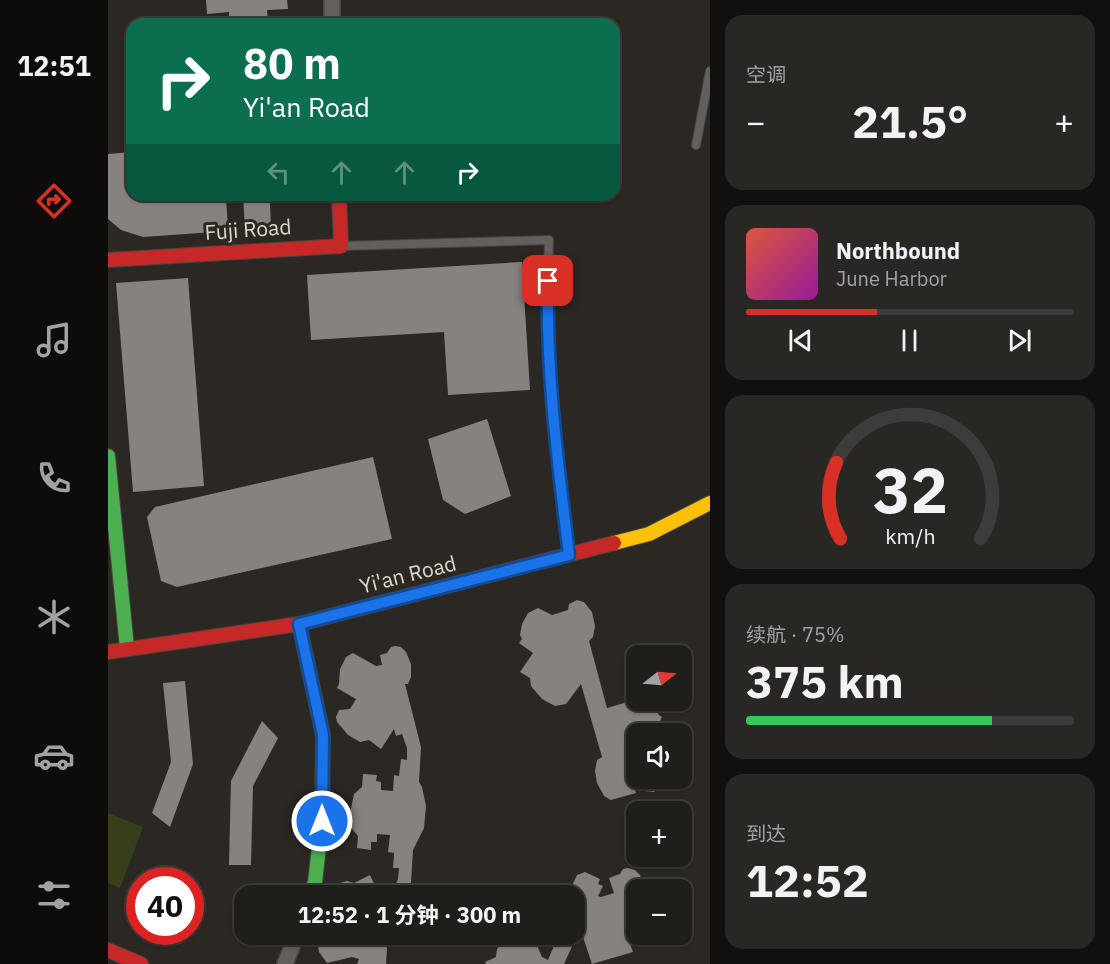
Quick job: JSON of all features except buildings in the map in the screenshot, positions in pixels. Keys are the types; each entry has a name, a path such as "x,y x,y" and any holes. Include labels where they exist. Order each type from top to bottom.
{"street":[{"path":"332,0 332,18"},
{"path":"339,201 340,246"},
{"name":"Fuji Road","path":"108,260 340,246"},
{"path":"108,456 128,648"},
{"name":"Yi'an Road","path":"108,652 299,624 649,534 710,503"},
{"path":"299,624 323,735 322,821 314,885"},
{"path":"285,964 293,945"},
{"path":"108,950 141,964"}],"lane":[{"path":"696,145 710,71"},
{"path":"340,246 549,240 547,322 555,446 569,555"}],"green space":[{"path":"108,813 143,827 120,888 108,883"}],"traffic: fast":[{"path":"108,456 127,648"},
{"path":"299,624 323,735 322,821 314,885"}],"traffic: slow":[{"path":"614,543 649,534 710,503"}],"traffic: jam":[{"path":"108,260 341,246 339,201"},
{"path":"108,652 299,624 614,543"},
{"path":"108,950 141,964"}],"route":[{"path":"322,821 323,735 299,624 569,555 555,446 547,322 548,281"}]}
